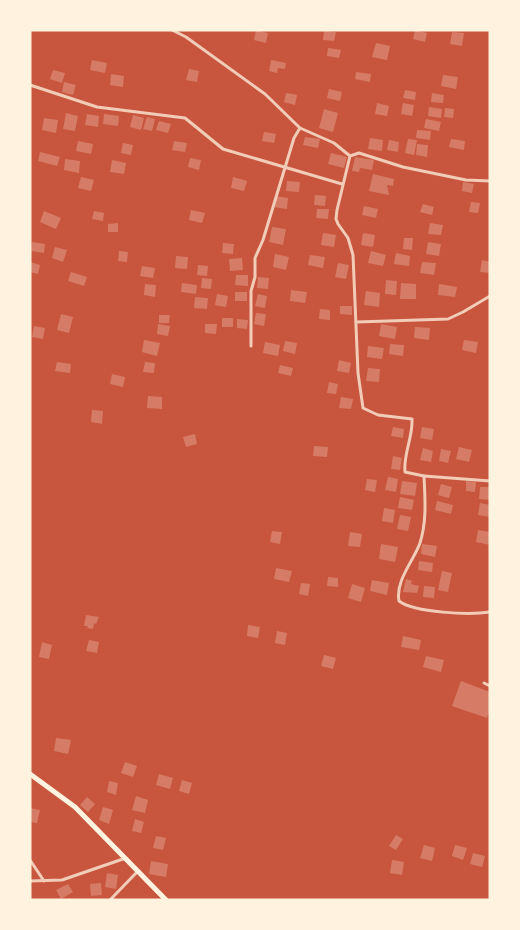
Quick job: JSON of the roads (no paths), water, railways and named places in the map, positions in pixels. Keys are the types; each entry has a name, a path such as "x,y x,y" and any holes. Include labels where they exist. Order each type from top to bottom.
{"main road":[{"path":"30,774 75,807 166,900"}],"street":[{"path":"172,30 186,37 265,94 300,128 334,142 350,156"},
{"path":"30,85 97,107 185,118 223,149 342,184"},
{"path":"251,346 251,291 255,277 255,258 263,240 294,138 300,128"},
{"path":"350,156 365,153 403,167 466,180 490,181"},
{"path":"350,156 336,219 348,238 353,255 359,390 363,408 378,415 411,419 405,472 424,476 490,481"},
{"path":"356,322 448,319 490,296"},
{"path":"424,476 426,512 420,541 401,582 399,601 404,605 446,612 474,614 490,612"},
{"path":"484,683 490,686"},
{"path":"30,881 62,880 125,858"},
{"path":"30,860 44,881"},
{"path":"110,900 138,871"}]}
